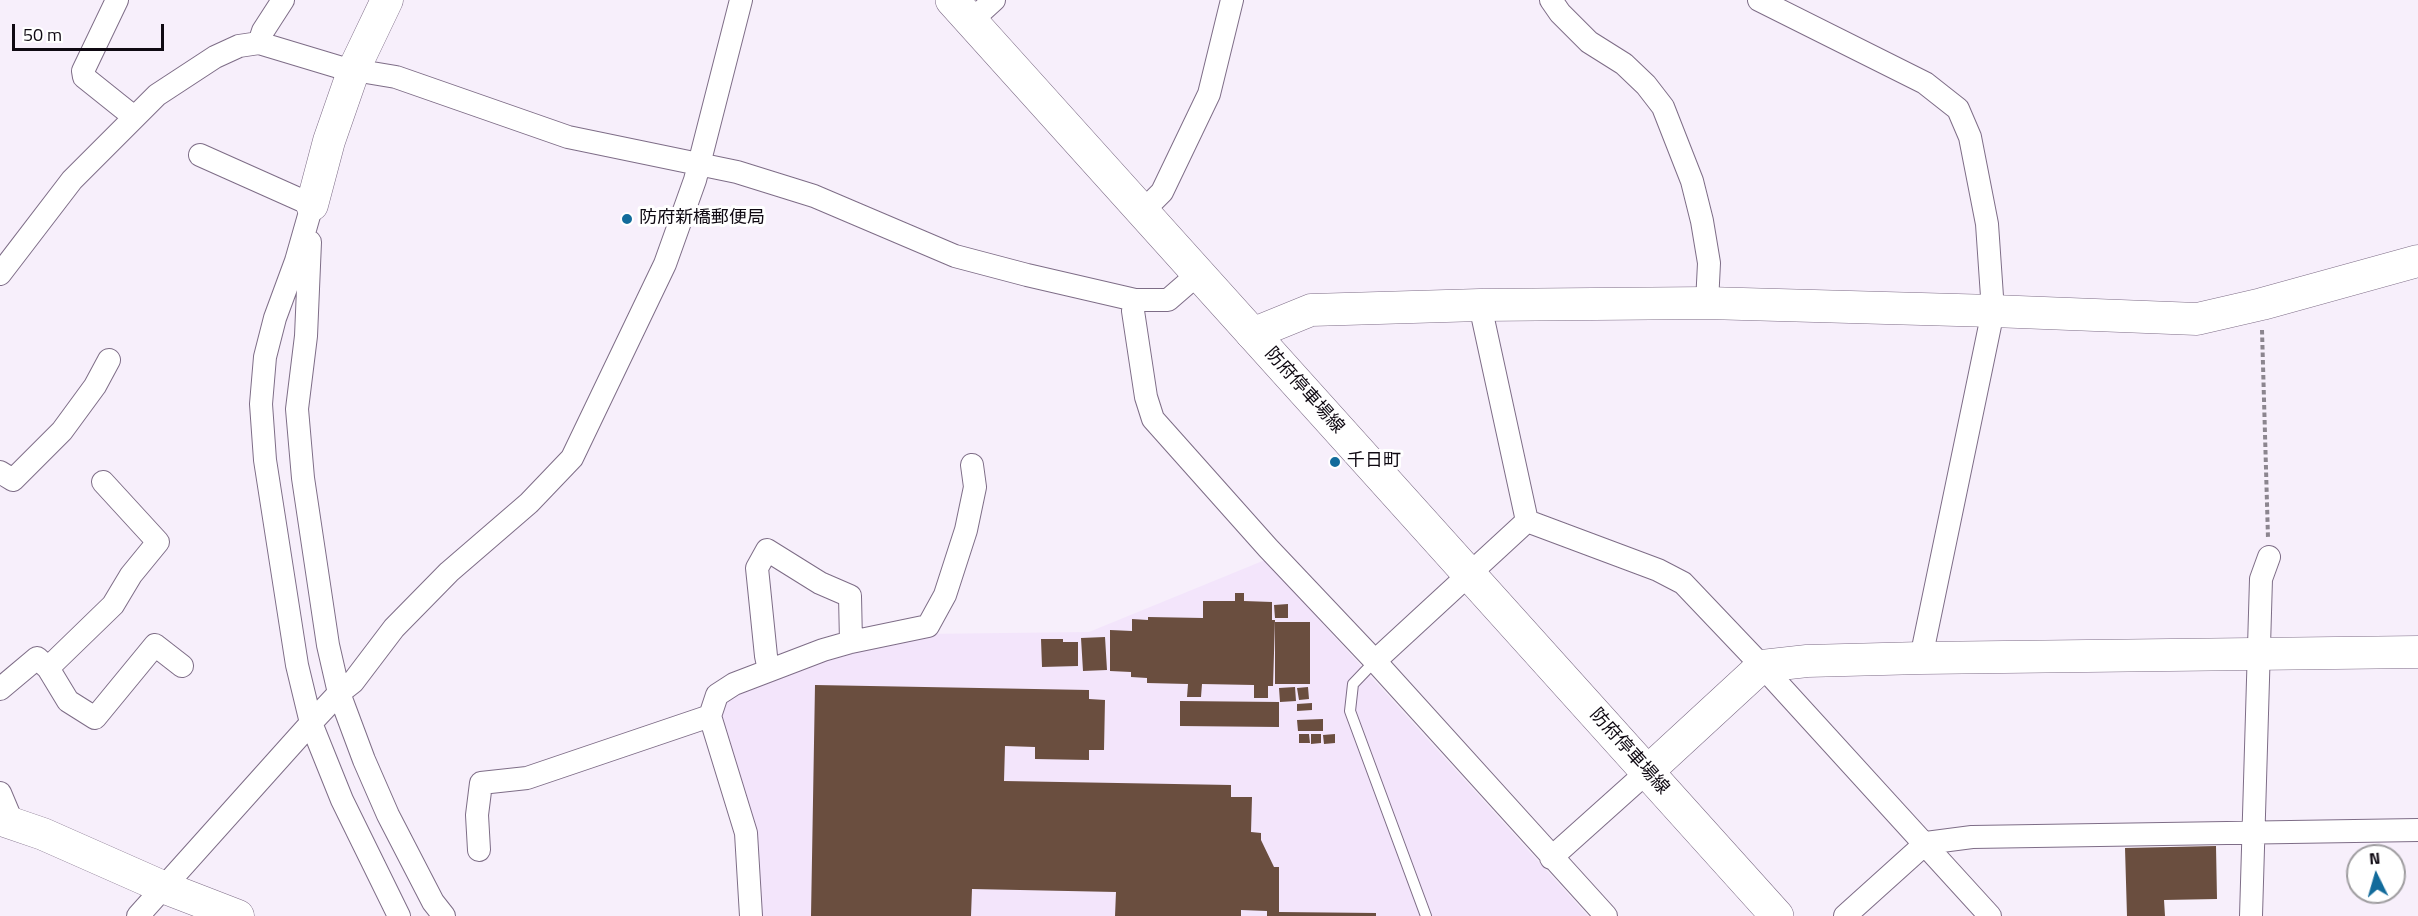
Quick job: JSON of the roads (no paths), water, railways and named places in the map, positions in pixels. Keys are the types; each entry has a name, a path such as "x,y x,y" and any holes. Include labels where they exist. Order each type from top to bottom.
{"main road":[{"name":"防府停車場線","path":"972,7 1142,212 1777,916"}],"street":[{"path":"117,0 83,71 84,77 134,117"},
{"path":"259,43 263,31 283,0"},
{"path":"387,0 354,69 329,141 296,261 275,318 265,357 261,404 265,460 287,603 297,665 311,723 342,800 399,916"},
{"path":"138,916 311,723 339,693 353,682 394,628 449,572 529,503 573,458 665,264 695,180 741,0"},
{"path":"1142,212 1162,192 1209,94 1232,0"},
{"path":"1551,0 1560,13 1589,42 1624,64 1646,85 1664,107 1692,180 1702,221 1709,263 1707,303"},
{"path":"1759,0 1925,82 1958,110 1970,136 1988,224 1993,311 1921,658"},
{"path":"0,274 72,180 157,95 215,57 239,46 259,43 342,68 396,77 568,137 737,172 814,196 955,256 1135,300 1168,300 1198,274"},
{"path":"200,155 312,205"},
{"path":"312,205 306,336 297,409 303,478 328,645 339,693 364,760 388,815 433,902 444,916"},
{"path":"1252,334 1311,310 1480,305 1707,303 2197,319 2262,304 2418,261"},
{"path":"1135,300 1133,311 1146,397 1153,419 1268,548 1375,661 1551,858 1606,916"},
{"path":"1480,305 1527,521"},
{"path":"0,472 13,480 62,431 94,386 109,360"},
{"path":"751,916 746,833 710,716 717,695 734,684 769,670 851,642 928,626 945,595 966,530 975,487 972,465"},
{"path":"48,668 113,605 131,575 158,542 103,482"},
{"path":"1375,661 1527,521"},
{"path":"1527,521 1658,570 1683,583 1926,843 1990,916"},
{"path":"769,670 757,568 767,550 820,583 850,596 851,642"},
{"path":"2251,916 2262,579 2269,557"},
{"path":"0,689 37,658 48,668 68,701 95,718 155,645 182,666"},
{"path":"1551,858 1762,666 1807,661 1921,658 2418,652"},
{"path":"479,850 477,816 481,783 527,778 710,716"},
{"path":"2,812 43,834 164,887 238,916"},
{"path":"1845,916 1926,843 1972,837 2418,830"}],"lane":[{"path":"1375,661 1353,684 1350,711 1426,916"}],"place":[{"name":"防府新橋郵便局","path":"627,219"},
{"name":"千日町","path":"1335,462"}]}
